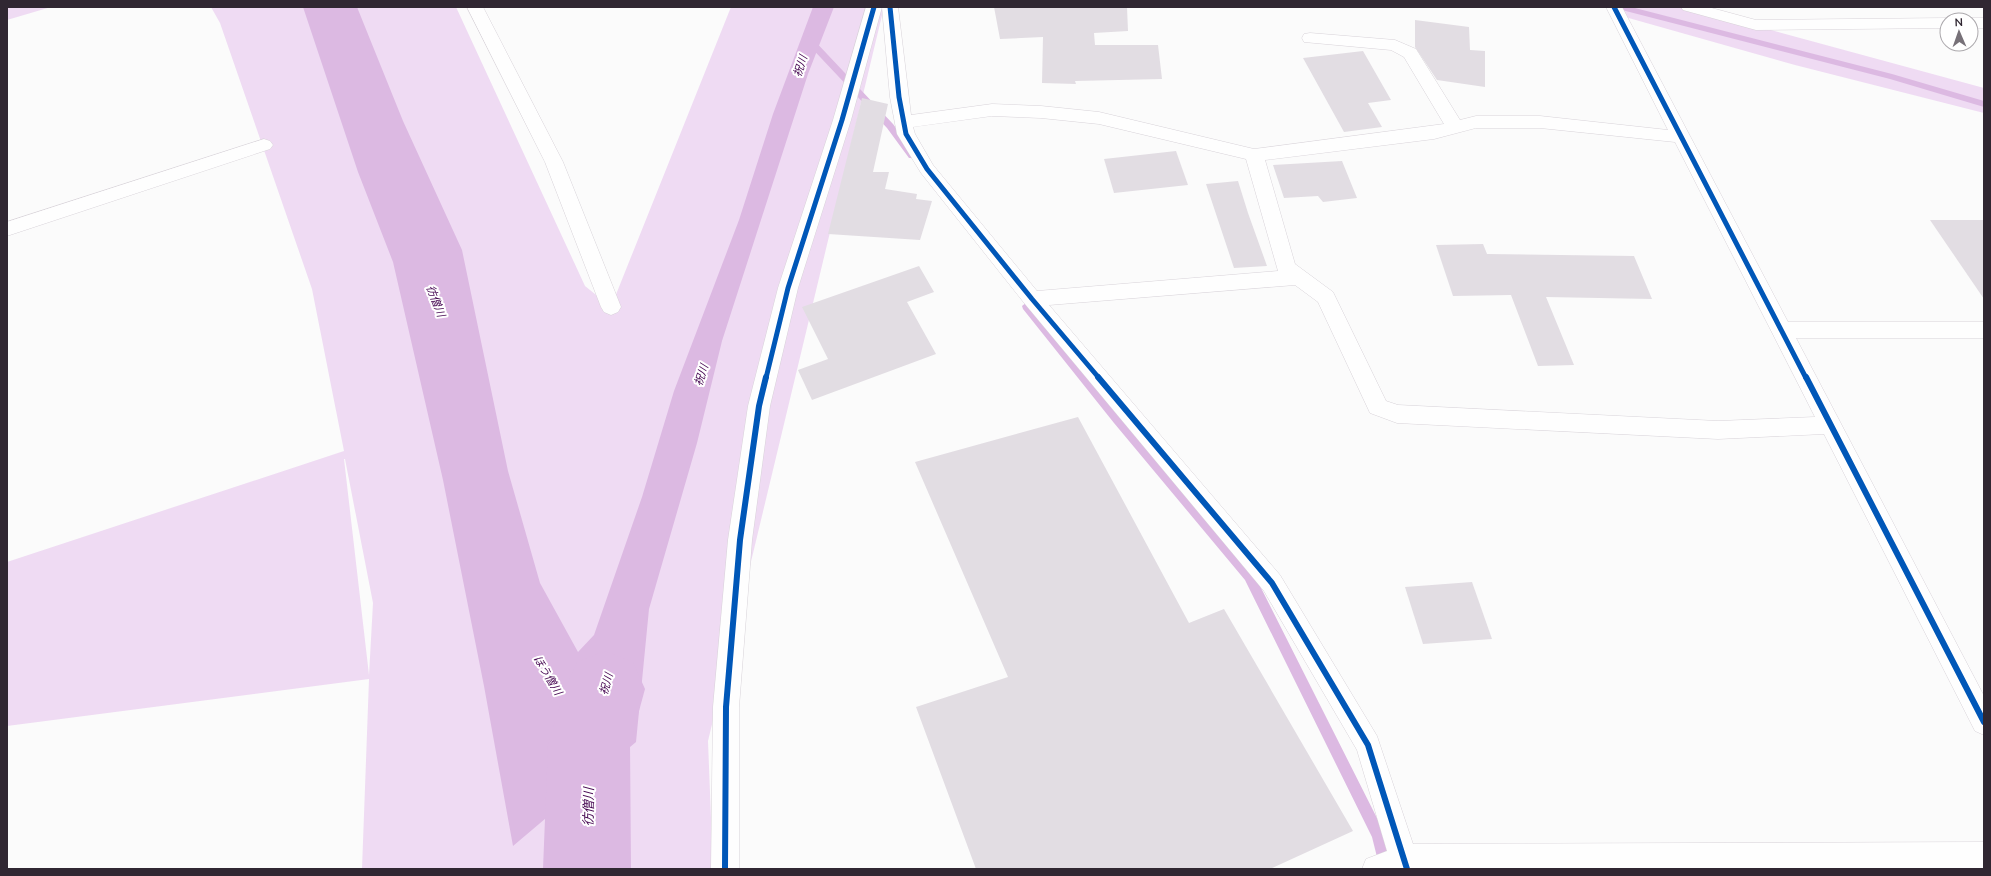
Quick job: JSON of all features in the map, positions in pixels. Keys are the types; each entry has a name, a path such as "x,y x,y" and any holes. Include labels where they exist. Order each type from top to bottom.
{"street":[{"path":"474,7 554,162 611,308"},
{"path":"725,869 726,707 740,540 759,406 788,288 852,85 874,7"},
{"path":"890,7 899,97 906,134 927,169 1032,299 1272,583 1368,745 1395,864 1984,856"},
{"path":"1689,7 1756,25 1939,23"},
{"path":"1611,8 1682,137 1984,722"},
{"path":"1310,38 1395,46 1410,53 1455,127"},
{"path":"904,122 992,110 1041,112 1098,118 1254,155 1434,134 1476,122 1540,122 1682,137"},
{"path":"7,229 264,145"},
{"path":"1254,155 1286,268 1326,296 1378,407 1397,414 1718,430 1830,425"},
{"path":"1032,299 1299,277"},
{"path":"1781,330 1984,330"}],"shaded area":[{"path":"7,7 51,7 7,20"},
{"path":"211,7 456,7 585,286 611,307 731,7 884,7 708,741 713,869 362,869 369,679 7,726 7,562 344,451 312,289 220,23","holes":["344,459 345,459 373,603 369,675"]},
{"path":"1614,7 1686,7 1984,88 1984,113 1795,65 1618,15"}],"water":[{"path":"303,7 357,7 403,121 462,250 508,471 540,583 578,652 594,635 642,497 674,391 739,220 773,114 813,7 834,7 808,74 722,341 697,443 649,609 636,742 513,846 484,686 443,480 393,262 358,172"}],"building":[{"path":"994,7 1127,7 1128,31 1094,33 1095,45 1158,45 1162,79 1075,81 1076,84 1042,83 1043,37 1000,39"},
{"path":"1415,20 1469,27 1470,50 1485,51 1485,87 1437,80 1415,47"},
{"path":"1363,51 1391,100 1368,103 1382,127 1344,132 1303,58"},
{"path":"862,98 888,104 873,172 889,172 885,189 917,194 916,199 932,201 920,240 828,234"},
{"path":"1176,151 1188,185 1114,193 1104,159"},
{"path":"1342,161 1357,198 1323,202 1318,196 1284,198 1273,165"},
{"path":"1238,181 1267,266 1234,268 1206,184"},
{"path":"1930,220 1984,220 1984,299"},
{"path":"1483,244 1487,254 1634,256 1652,299 1546,297 1574,365 1538,366 1511,295 1453,296 1436,245"},
{"path":"919,266 934,292 907,302 936,354 812,400 798,370 828,359 802,307"},
{"path":"1078,417 1189,623 1224,609 1353,831 1270,869 976,869 916,707 1008,677 915,462"},
{"path":"1472,582 1492,639 1423,644 1405,587"}],"waterway":[{"path":"1621,7 1892,77 1984,104"},
{"path":"808,39 890,126 912,156"},
{"path":"1027,306 1118,420 1249,576 1378,835 1387,869"},
{"name":"彷僧川","path":"587,869 589,744 605,689"}],"cycle path":[{"path":"725,869 726,707 740,540 759,406 788,288 842,120 874,7"},
{"path":"890,7 899,97 906,134 927,169 1032,299 1272,583 1368,745 1407,869"},
{"path":"1614,7 1984,722"}],"water label":[{"name":"祝川","path":"800,66"},
{"name":"祝川","path":"701,375"},
{"name":"ほう僧川","path":"548,675"},
{"name":"祝川","path":"606,684"}]}
